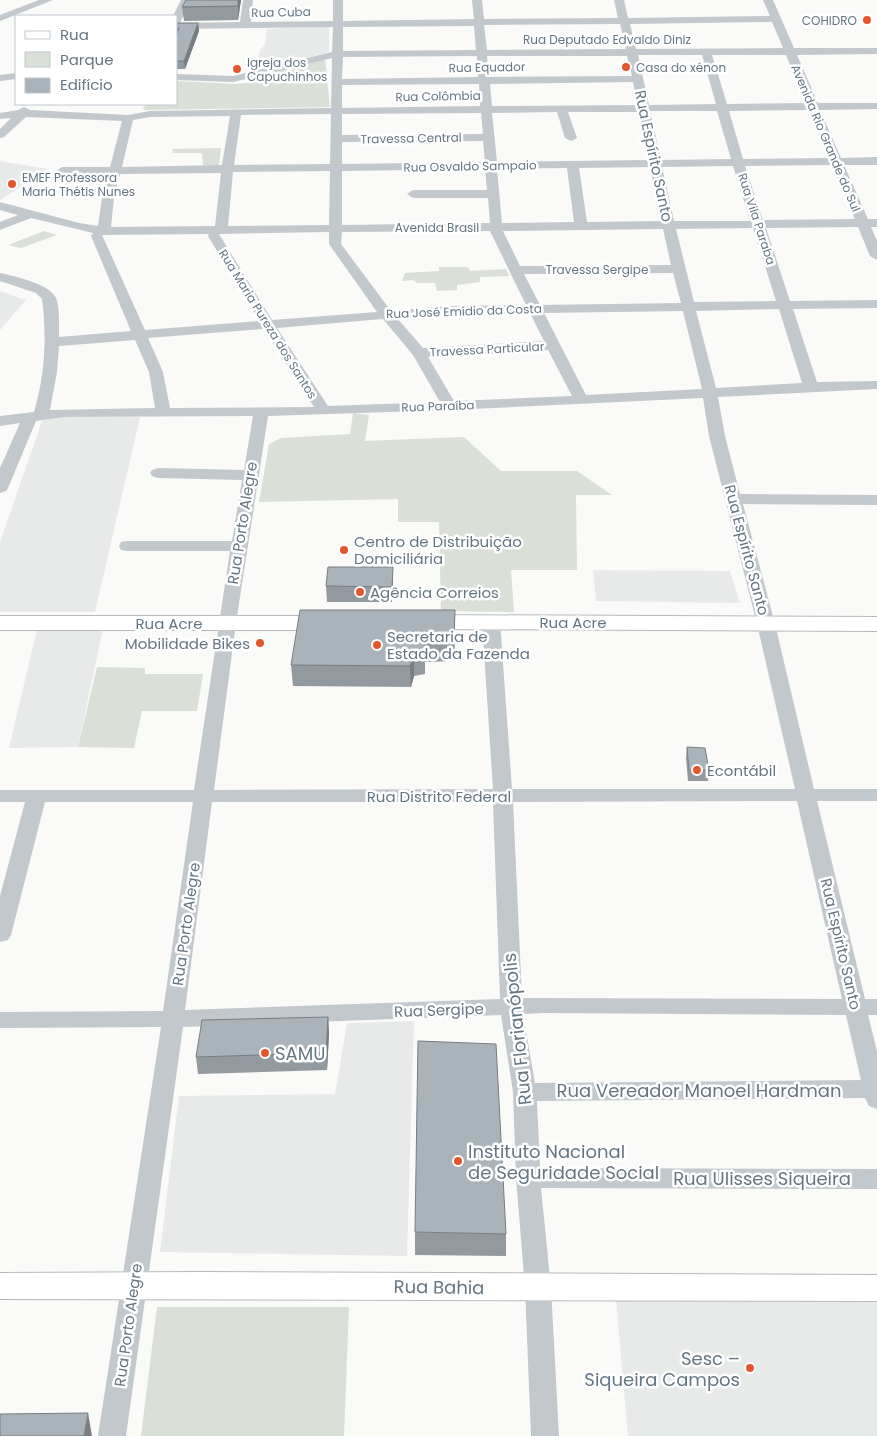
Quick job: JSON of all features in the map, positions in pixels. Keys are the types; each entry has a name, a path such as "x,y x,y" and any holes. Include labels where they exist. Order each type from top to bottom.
{"main road":[{"name":"Rua Acre","path":"0,623 354,622"},
{"name":"Rua Acre","path":"403,622 877,624"},
{"name":"Rua Bahia","path":"0,1286 538,1288 795,1286 877,1288"}],"street":[{"path":"0,18 48,0"},
{"path":"178,17 186,0"},
{"path":"246,26 248,0"},
{"path":"338,0 334,167 336,194 334,231 338,251 386,314 419,353 450,406"},
{"path":"477,0 492,194 497,230 580,400"},
{"name":"Rua Espírito Santo","path":"619,0 638,79 669,229 710,392 717,436 766,624 806,796 866,1007 876,1094"},
{"path":"768,0 776,20"},
{"name":"Rua Cuba","path":"178,26 624,20 776,20"},
{"name":"Avenida Rio Grande do Sul","path":"776,20 837,161 871,227 877,256"},
{"path":"0,24 15,24"},
{"name":"Rua Vila Paraba","path":"706,51 738,163 811,386"},
{"name":"Rua Deputado Edvaldo Diniz","path":"337,54 877,51"},
{"path":"178,77 233,79 337,54"},
{"path":"0,78 15,76"},
{"name":"Rua Equador","path":"336,82 638,79"},
{"name":"Rua Colômbia","path":"0,116 24,109 128,118 150,114 236,112 877,106"},
{"path":"0,135 24,109"},
{"path":"561,109 571,138"},
{"name":"Rua Maria Pureza dos Santos","path":"236,112 217,233 268,325 324,411"},
{"path":"128,118 100,234 138,334 156,372 163,412"},
{"name":"Travessa Central","path":"335,139 488,137"},
{"name":"Rua Osvaldo Sampaio","path":"62,170 877,161"},
{"path":"572,164 581,226"},
{"path":"413,194 492,194"},
{"name":"Avenida Brasil","path":"0,206 23,217"},
{"name":"Avenida Brasil","path":"0,214 23,217 100,234 871,227"},
{"path":"0,226 23,217"},
{"name":"Avenida Brasil","path":"497,230 581,226 669,229"},
{"name":"Travessa Sergipe","path":"515,270 679,269"},
{"path":"0,277 48,294 52,342 46,397 32,420 0,488"},
{"name":"Rua José Emídio da Costa","path":"52,342 386,314 536,308 877,304"},
{"name":"Travessa Particular","path":"419,353 554,345"},
{"name":"Rua Paraíba","path":"0,421 163,412 324,411 450,406 811,386 877,385"},
{"name":"Rua Porto Alegre","path":"112,1436 173,1019 227,623 260,412"},
{"name":"Rua Paraíba","path":"0,429 32,420"},
{"path":"158,474 250,475"},
{"path":"734,499 877,500"},
{"path":"127,546 239,546"},
{"name":"Rua Florianópolis","path":"491,621 503,796 511,1008 525,1092 528,1178 538,1288 545,1436"},
{"name":"Rua Distrito Federal","path":"0,796 806,796 877,794"},
{"path":"0,935 37,796"},
{"name":"Rua Sergipe","path":"0,1020 173,1019 511,1008 544,1005 866,1007"},
{"name":"Rua Vereador Manoel Hardman","path":"525,1092 876,1094"},
{"name":"Rua Ulisses Siqueira","path":"528,1178 877,1179"}],"shaded area":[{"path":"329,26 329,52 292,62 255,68 260,50 265,45 267,29"},
{"name":"EMEF Professora Maria Thétis Nunes","path":"0,161 48,169 0,200"},
{"path":"0,291 26,300 0,330"},
{"path":"57,417 140,417 95,612 0,612 0,542 42,421"},
{"path":"593,570 730,571 740,603 596,601"},
{"path":"103,628 78,747 9,748 37,629"},
{"path":"414,1021 407,1256 160,1252 179,1096 335,1094 347,1023"},
{"name":"Sesc – Siqueira Campos","path":"616,1300 877,1301 877,1436 628,1436"}],"green space":[{"path":"325,58 330,107 144,110 143,108 146,105 178,105 178,81 236,84 257,82 260,75"},
{"path":"221,148 219,165 203,165 202,153 173,153 172,149"},
{"path":"44,231 57,235 21,248 8,245"},
{"path":"439,267 468,267 470,271 506,269 509,276 480,277 480,282 457,285 457,290 437,291 435,283 417,283 413,280 402,281 405,273 439,271"},
{"path":"353,413 369,415 365,441 464,437 501,471 577,471 612,495 576,495 577,570 511,570 514,612 441,611 439,522 398,522 398,499 259,502 269,444 281,438 350,434"},
{"path":"97,667 145,668 145,674 203,674 197,711 142,711 134,748 78,747"},
{"path":"157,1307 349,1307 344,1436 141,1436"}],"building":[{"path":"186,0 238,0 238,6 182,7"},
{"path":"178,23 198,23 184,61 178,61"},
{"path":"328,567 393,567 392,587 326,586"},
{"path":"300,610 455,610 454,641 424,641 425,654 414,655 410,666 291,665"},
{"path":"687,747 705,748 709,770 689,770"},
{"path":"328,1017 326,1053 196,1057 202,1020"},
{"name":"Instituto Nacional de Seguridade Social","path":"418,1041 496,1044 506,1234 415,1232"},
{"path":"88,1413 84,1436 0,1436 0,1414"}],"place":[{"name":"COHIDRO","path":"867,20"},
{"name":"Casa do xénon","path":"626,67"},
{"name":"Igreja dos Capuchinhos","path":"237,69"},
{"name":"EMEF Professora Maria Thétis Nunes","path":"12,184"},
{"name":"Centro de Distribuição Domiciliária","path":"344,550"},
{"name":"Agência Correios","path":"360,592"},
{"name":"Mobilidade Bikes","path":"260,643"},
{"name":"Secretaria de Estado da Fazenda","path":"377,645"},
{"name":"Econtábil","path":"697,770"},
{"name":"SAMU","path":"265,1053"},
{"name":"Instituto Nacional de Seguridade Social","path":"458,1161"},
{"name":"Sesc – Siqueira Campos","path":"750,1368"}]}
